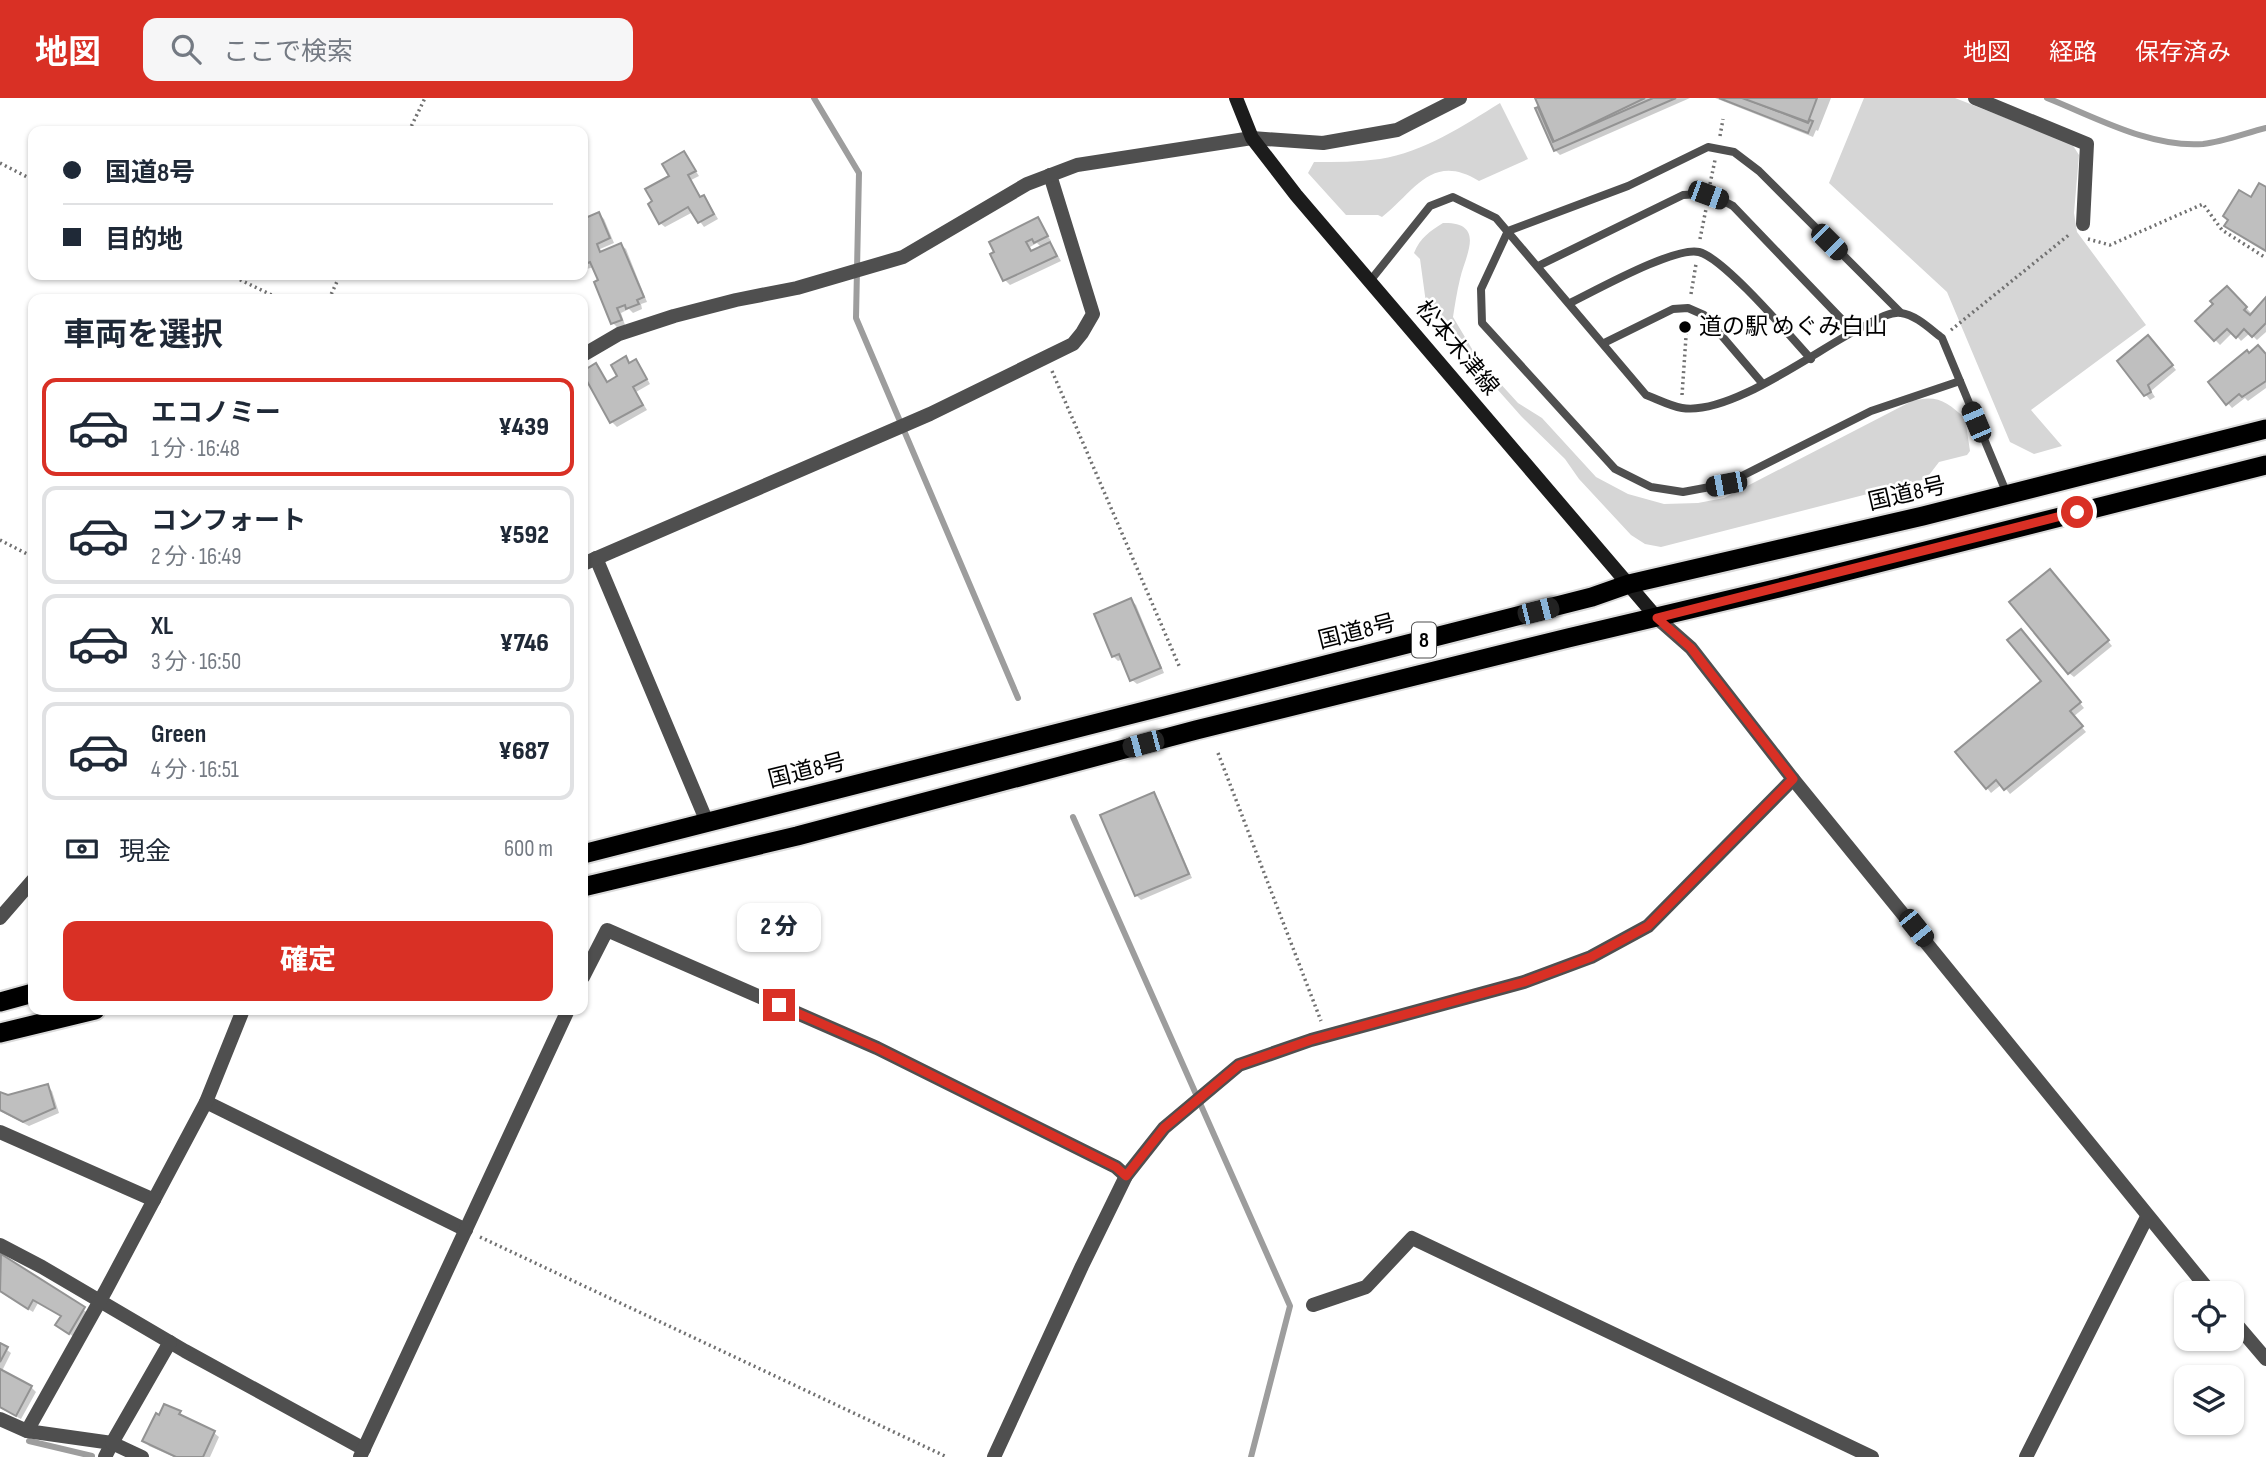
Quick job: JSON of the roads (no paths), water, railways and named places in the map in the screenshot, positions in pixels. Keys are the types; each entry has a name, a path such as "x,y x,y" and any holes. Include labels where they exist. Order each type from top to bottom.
{"highway":[{"name":"国道8号","path":"588,853 1592,597 1629,584 2266,429"},
{"name":"8","path":"588,886 797,836 1223,723 1657,618 2266,465"},
{"path":"0,1002 28,994"},
{"path":"0,1033 74,1015"}],"main road":[{"name":"松本木津線","path":"1236,98 1252,138 1297,195 1657,618"}],"street":[{"path":"588,352 618,334 674,316 797,288 902,257 1027,184 1077,165 1252,138 1323,143 1397,130 1460,98"},
{"path":"1975,98 2087,144 2082,230"},
{"path":"707,822 590,561 915,421 1073,344 1093,314 1050,175"},
{"path":"1657,618 1691,648 1793,779 2201,1281"},
{"path":"994,1457 1126,1176 1164,1128 1208,1090 1239,1065 1327,1036 1524,982 1591,957 1648,926 1793,779"},
{"path":"0,918 28,886"},
{"path":"588,967 607,930 877,1048 1116,1167 1126,1176"},
{"path":"27,1430 206,1102 241,1015"},
{"path":"0,1245 100,1300 362,1453 566,1015"},
{"path":"206,1102 466,1230"},
{"path":"0,1132 154,1200"},
{"path":"2026,1457 2147,1217"},
{"path":"1312,1305 1366,1287 1412,1238 1872,1457"},
{"path":"2244,1333 2266,1359"},
{"path":"105,1457 170,1342"},
{"path":"0,1419 27,1430 112,1443 142,1457"}],"lane":[{"path":"1960,381 1871,411 1726,484 1683,492 1651,487 1615,469 1482,323 1481,289 1508,231 1628,186 1708,147 1734,152 1759,171 1900,312 1920,321 1942,338 1960,381 2007,494"},
{"path":"1538,266 1683,195 1708,195 1733,206 1853,331"},
{"path":"1370,281 1430,206 1453,197 1496,218 1646,395 1681,408 1708,408 1811,359 1853,331 1900,312"},
{"path":"1570,303 1671,255 1698,252 1720,263 1811,359"},
{"path":"1604,343 1673,309 1688,308 1704,315 1762,383"}],"waterway":[{"path":"814,98 859,173 856,318 1018,698"},
{"path":"2047,98 2123,130 2183,144 2211,143 2266,128"},
{"path":"1073,817 1290,1306 1251,1457"},
{"path":"29,1441 92,1456"}],"place":[{"name":"道の駅 めぐみ白山","path":"1685,327"}]}
